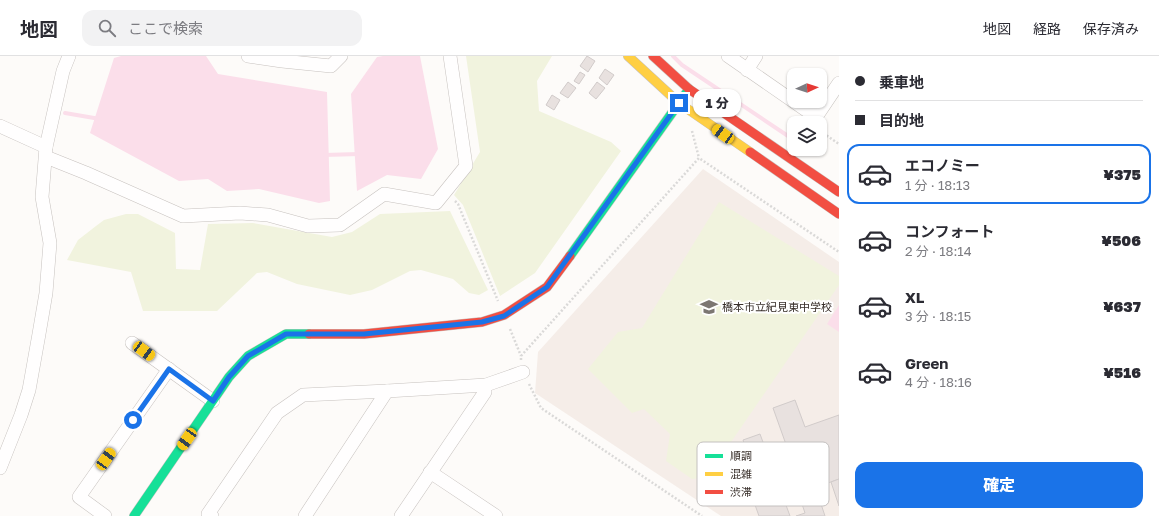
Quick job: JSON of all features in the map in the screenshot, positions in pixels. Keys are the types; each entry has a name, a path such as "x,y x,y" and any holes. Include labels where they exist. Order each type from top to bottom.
{"street":[{"path":"0,468 21,415 29,390 46,293 50,242 42,197 46,152 63,71 69,56"},
{"path":"248,56 331,66 340,56"},
{"path":"0,126 86,173 183,216 240,213 268,215 308,226 340,225 384,194 436,203 466,166 450,56"},
{"path":"628,56 679,103 839,214"},
{"path":"653,56 689,89 839,192"},
{"path":"728,56 816,116 839,83"},
{"path":"747,70 756,56"},
{"path":"134,516 229,377 248,356 286,334 364,334 482,322 504,316 547,287 689,89"},
{"path":"132,342 213,401"},
{"path":"105,516 79,497 169,369"},
{"path":"212,516 208,514 277,413 303,395 387,392 486,385 523,372"},
{"path":"304,516 387,392"},
{"path":"401,516 485,392"},
{"path":"430,472 496,516"}],"path":[{"path":"690,126 699,158 839,252"},
{"path":"827,136 839,144"},
{"path":"521,356 699,158"},
{"path":"447,191 458,204 498,301"},
{"path":"507,323 521,356 523,372 540,408 702,516"}],"shaded area":[{"path":"121,56 206,56 218,74 327,92 330,201 319,203 259,189 227,191 208,179 179,181 90,133 114,58"},
{"path":"420,56 438,149 421,179 387,175 357,191 351,94 377,57"},
{"name":"橋本市立紀見東中学校","path":"703,169 839,262 839,516 721,516 706,506 829,506 829,442 697,442 697,500 535,393 538,352"},
{"path":"839,305 839,332 827,324"}],"green space":[{"path":"466,56 552,56 537,81 539,111 611,142 621,151 535,273 500,296 463,205 454,195 480,152"},
{"path":"719,202 839,276 839,285 731,442 697,442 697,478 692,479 666,461 670,434 644,409 632,413 588,369 618,332 642,328"},
{"path":"450,211 488,290 479,295 469,293 453,279 421,270 410,271 372,290 350,295 297,284 267,272 257,273 217,311 143,311 131,272 67,260 78,240 104,220 126,214 138,214 175,233 176,269 200,270 208,224 253,223 332,237 352,232 380,214"}],"building":[{"path":"587,56 595,61 588,72 580,66"},
{"path":"605,69 614,75 607,85 599,78"},
{"path":"580,72 585,75 579,84 574,81"},
{"path":"568,82 576,88 568,98 560,93"},
{"path":"597,82 605,88 596,99 589,93"},
{"path":"552,95 560,100 554,110 546,105"},
{"path":"795,400 805,427 839,415 839,479 829,483 829,442 785,442 773,408"},
{"path":"760,434 763,442 744,442 743,440"},
{"path":"839,479 839,506 831,482"},
{"path":"755,506 786,506 790,516 759,516"},
{"path":"803,506 822,506 825,516 796,516 805,513"}],"waterway":[{"path":"673,56 682,65 787,135"},
{"path":"65,113 100,119"},
{"path":"324,155 359,154"}],"traffic: fast":[{"path":"570,256 689,89"},
{"path":"134,516 229,377 248,356 286,334 309,334"}],"traffic: slow":[{"path":"628,56 679,103 750,152"}],"traffic: jam":[{"path":"653,56 689,89 839,192"},
{"path":"750,152 839,214"},
{"path":"309,334 364,334 482,322 504,315 547,287 570,256"}],"place":[{"name":"橋本市立紀見東中学校","path":"709,307"}],"route":[{"path":"133,420 169,369 213,401 229,377 248,356 286,334 364,334 482,322 504,316 547,287 679,103"}]}
